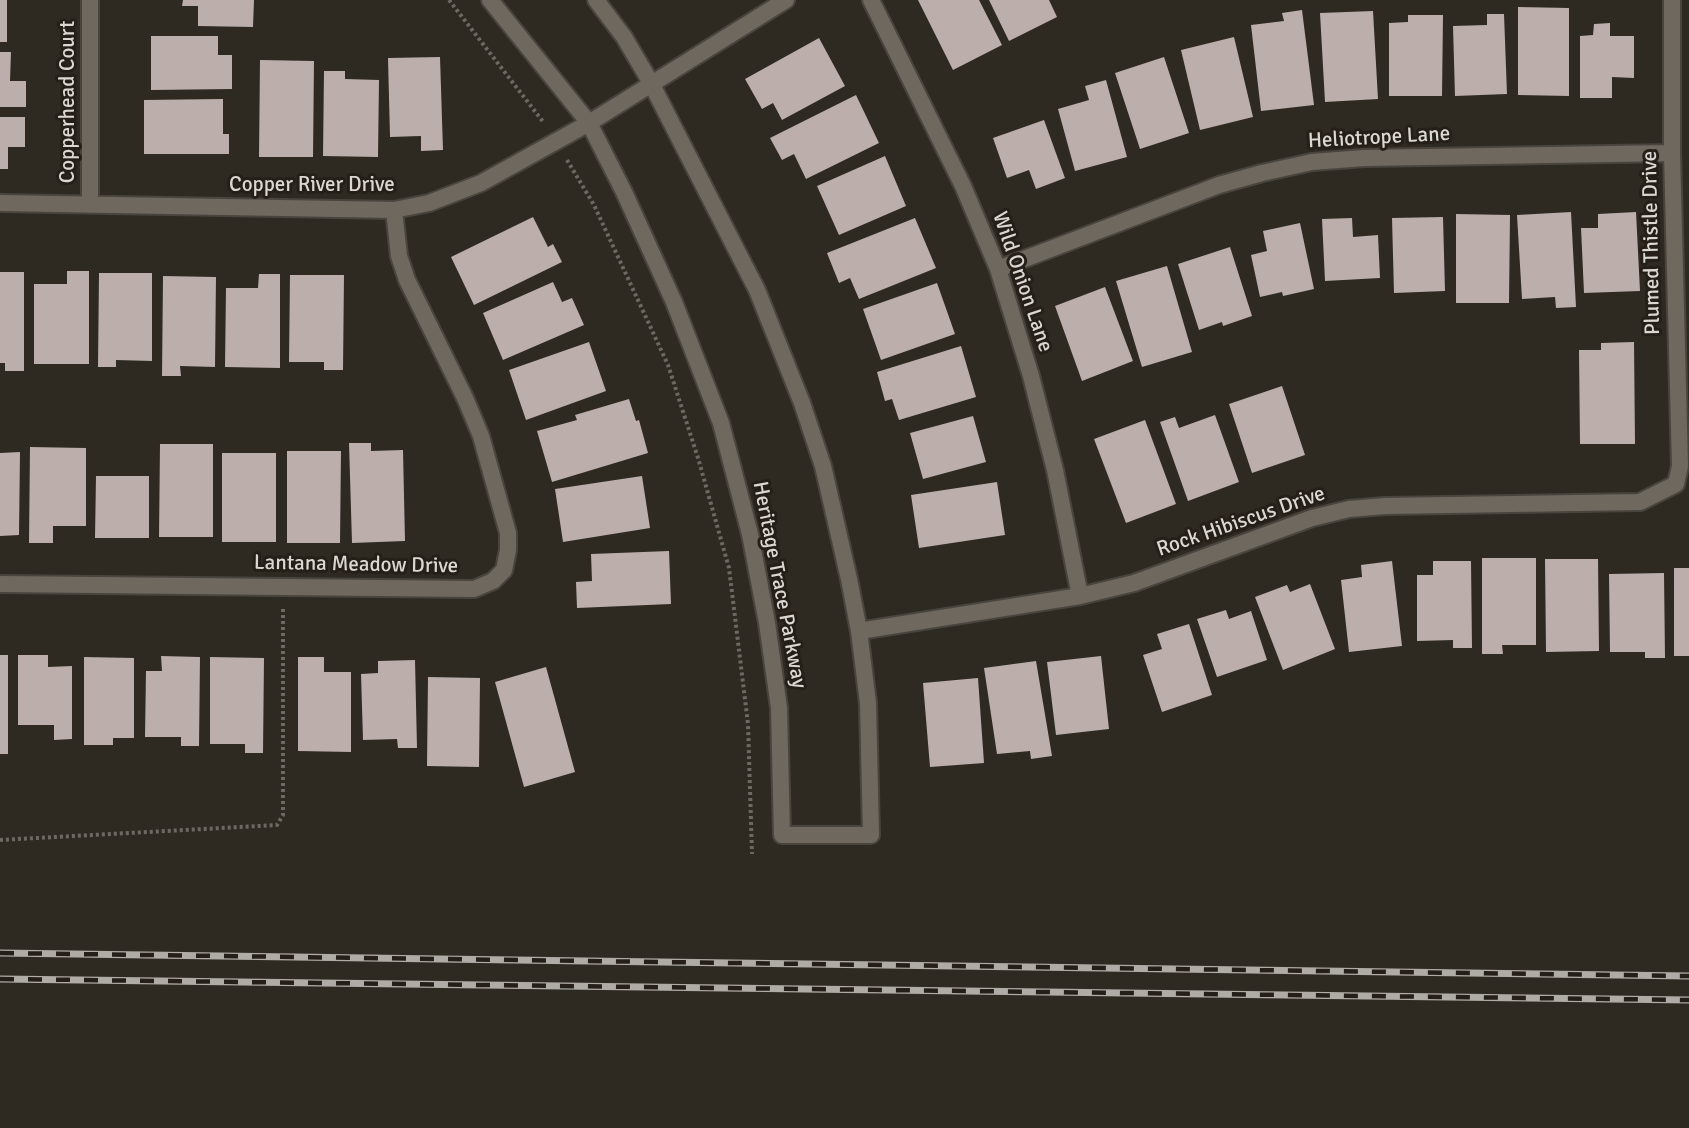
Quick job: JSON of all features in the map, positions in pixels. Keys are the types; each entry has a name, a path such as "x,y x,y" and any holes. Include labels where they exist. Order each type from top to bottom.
{"street":[{"name":"Copperhead Court","path":"90,0 90,205"},
{"name":"Heritage Trace Parkway","path":"490,0 589,123 624,192 674,302 721,423 750,534 780,708 782,835 871,835 868,703 859,631 823,466 802,403 757,290 651,83 624,37 596,0"},
{"name":"Copper River Drive","path":"0,203 394,210 429,203 481,183 589,123 786,0"},
{"name":"Wild Onion Lane","path":"871,0 963,186 998,269 1031,376 1055,470 1080,596"},
{"name":"Plumed Thistle Drive","path":"1672,0 1672,153 1680,466 1676,484"},
{"name":"Heliotrope Lane","path":"998,269 1219,185 1312,162 1364,158 1672,153"},
{"name":"Lantana Meadow Drive","path":"0,584 474,589 493,581 504,570 508,550 508,533 480,436 465,398 407,280 399,256 394,210"},
{"name":"Rock Hibiscus Drive","path":"859,631 1080,596 1134,583 1312,518 1349,509 1385,506 1640,502 1676,484"}],"path":[{"path":"449,0 540,116 594,205 668,365 698,458 729,568 748,724 752,854"},
{"path":"0,840 277,825 283,816 283,587"}],"building":[{"path":"0,0 7,0 7,42 0,42"},
{"path":"183,0 254,0 253,27 198,26 198,6 182,6"},
{"path":"918,0 979,0 1002,45 953,70"},
{"path":"989,0 1049,0 1057,17 1009,41"},
{"path":"1518,7 1569,8 1569,96 1518,95"},
{"path":"1302,10 1314,105 1261,111 1251,25 1284,21 1282,13"},
{"path":"1373,11 1378,99 1325,102 1320,13"},
{"path":"1487,14 1504,14 1507,94 1455,96 1453,26 1487,25"},
{"path":"1408,15 1443,15 1442,96 1389,96 1389,23 1408,22"},
{"path":"1610,23 1610,36 1634,36 1634,78 1612,77 1612,98 1580,98 1580,36 1593,35 1594,24"},
{"path":"151,36 218,36 218,55 232,55 232,89 151,90"},
{"path":"1234,37 1253,117 1200,130 1181,50"},
{"path":"819,38 845,86 782,120 773,103 762,109 745,79"},
{"path":"0,52 11,52 10,81 26,81 26,107 0,107"},
{"path":"440,57 443,150 421,151 421,136 390,137 388,58"},
{"path":"1164,57 1189,133 1140,149 1115,73"},
{"path":"260,60 314,61 313,157 259,157"},
{"path":"324,71 345,71 345,79 379,80 378,157 323,156"},
{"path":"1106,80 1127,157 1075,171 1058,109 1089,100 1085,86"},
{"path":"856,95 879,143 806,179 794,154 782,160 770,138"},
{"path":"223,99 223,134 229,134 229,154 144,154 144,100"},
{"path":"0,117 25,117 25,147 8,147 8,169 0,169"},
{"path":"1044,120 1065,178 1036,189 1029,170 1007,178 993,138"},
{"path":"885,156 906,206 839,235 817,186"},
{"path":"1571,212 1576,307 1556,308 1555,297 1522,299 1517,215"},
{"path":"1636,212 1640,291 1584,293 1581,228 1598,228 1598,214"},
{"path":"1456,214 1510,215 1509,303 1456,303"},
{"path":"533,217 548,247 553,244 562,262 474,305 451,257"},
{"path":"1443,217 1445,291 1394,293 1392,218"},
{"path":"915,218 936,268 859,299 850,278 839,283 827,253"},
{"path":"1352,218 1353,237 1378,235 1380,278 1325,281 1322,219"},
{"path":"1300,223 1314,289 1283,296 1282,292 1260,297 1251,255 1267,251 1263,231"},
{"path":"1230,247 1252,316 1223,326 1222,322 1199,330 1178,264"},
{"path":"1167,266 1192,352 1142,367 1116,281"},
{"path":"67,271 89,271 89,364 34,364 34,284 67,284"},
{"path":"0,272 24,272 24,371 5,371 5,363 0,363"},
{"path":"99,273 152,273 152,361 116,360 116,367 98,367"},
{"path":"259,274 280,274 280,368 225,367 226,288 258,288"},
{"path":"290,275 344,275 343,370 324,370 324,362 289,362"},
{"path":"163,276 216,277 215,367 180,366 181,376 162,376"},
{"path":"553,282 562,302 572,298 584,325 503,360 483,313"},
{"path":"937,283 955,334 881,360 863,309"},
{"path":"1105,287 1133,361 1082,381 1055,306"},
{"path":"589,342 606,391 526,420 509,370"},
{"path":"1634,342 1635,444 1580,444 1579,350 1601,350 1601,343"},
{"path":"961,346 976,397 899,420 892,399 885,401 877,372"},
{"path":"1282,386 1305,455 1252,473 1229,404"},
{"path":"629,399 636,421 639,420 648,453 552,482 537,431 577,420 575,415"},
{"path":"1215,415 1239,482 1188,501 1160,422 1175,417 1179,428"},
{"path":"973,416 986,462 923,479 910,433"},
{"path":"1145,420 1176,504 1126,523 1094,439"},
{"path":"349,443 371,443 371,451 403,450 405,541 352,543"},
{"path":"160,444 213,444 213,537 159,537"},
{"path":"30,447 86,448 86,526 53,526 53,543 29,543"},
{"path":"287,451 341,451 340,543 287,543"},
{"path":"20,452 19,535 0,536 0,453"},
{"path":"222,453 276,453 276,542 222,542"},
{"path":"96,476 149,476 149,538 95,538"},
{"path":"642,476 650,528 563,542 555,489"},
{"path":"997,482 1005,535 919,548 911,495"},
{"path":"669,551 671,604 577,608 576,582 592,581 591,554"},
{"path":"1482,558 1536,558 1536,645 1502,645 1503,654 1482,654"},
{"path":"1545,559 1598,559 1599,651 1546,652"},
{"path":"1392,561 1402,646 1349,652 1341,580 1362,577 1361,565"},
{"path":"1433,561 1471,561 1472,648 1453,648 1453,640 1417,641 1417,575 1433,575"},
{"path":"1674,568 1689,568 1689,656 1674,656"},
{"path":"1664,573 1665,658 1645,658 1645,652 1610,652 1609,574"},
{"path":"1310,584 1335,649 1283,670 1255,597 1287,585 1290,592"},
{"path":"1226,610 1229,619 1251,611 1267,660 1217,677 1197,619"},
{"path":"1189,624 1212,695 1162,712 1143,655 1162,649 1157,634"},
{"path":"0,655 8,655 8,754 0,754"},
{"path":"18,655 48,655 48,667 72,666 72,739 54,740 54,725 18,725"},
{"path":"161,656 200,657 199,746 181,746 181,737 145,737 146,671 162,671"},
{"path":"1101,656 1109,729 1056,735 1047,662"},
{"path":"84,657 134,658 134,738 113,738 113,745 84,745"},
{"path":"210,657 264,658 263,753 245,753 245,744 210,744"},
{"path":"298,657 324,657 324,672 351,672 351,752 298,751"},
{"path":"415,660 417,748 398,748 397,739 363,740 361,674 378,673 378,661"},
{"path":"1036,661 1052,756 1031,759 1030,751 997,754 984,668"},
{"path":"546,667 575,772 524,787 495,682"},
{"path":"428,677 480,678 479,767 427,766"},
{"path":"978,678 984,763 930,767 923,683"}],"railway":[{"path":"0,953 1689,976"},
{"path":"0,979 1689,1000"}]}
